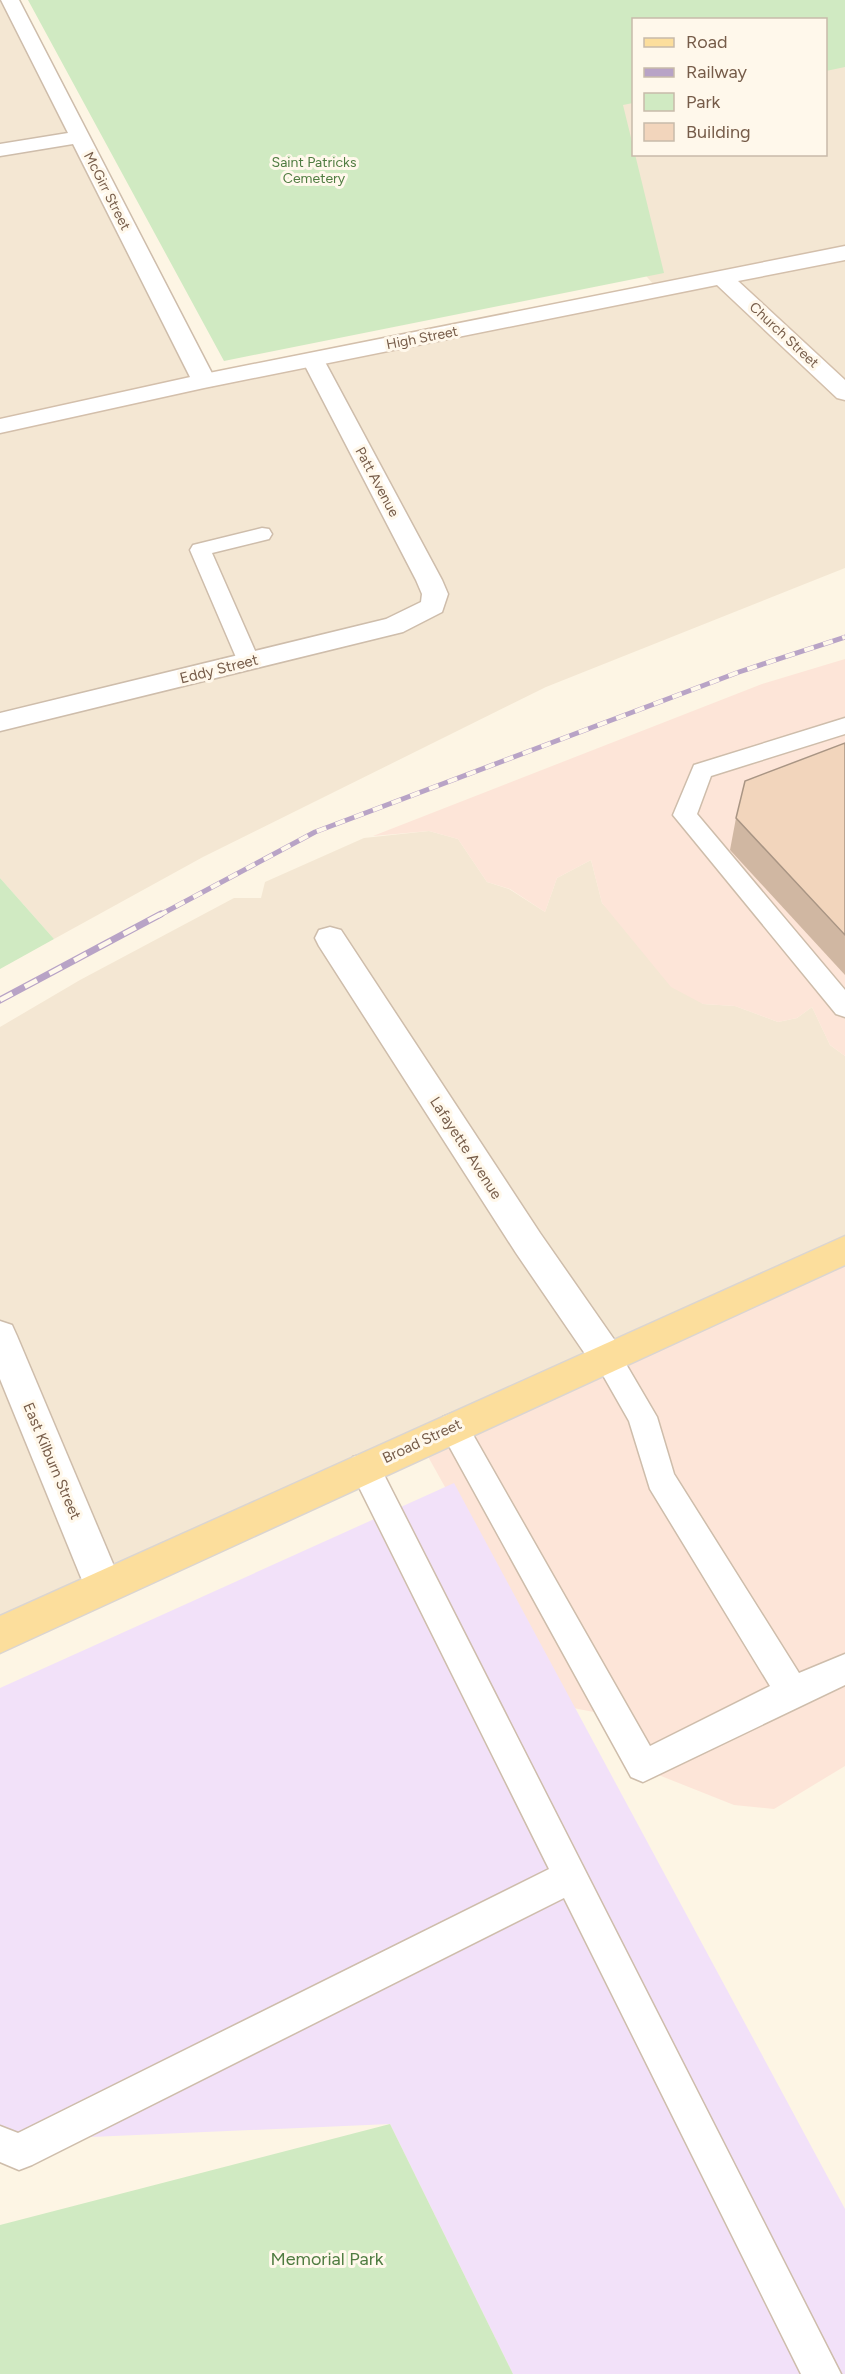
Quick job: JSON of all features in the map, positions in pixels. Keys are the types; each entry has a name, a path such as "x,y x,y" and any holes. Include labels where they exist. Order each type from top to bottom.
{"main road":[{"name":"Broad Street","path":"0,1635 103,1585 845,1250"}],"street":[{"name":"McGirr Street","path":"10,0 204,381"},
{"path":"0,150 80,137"},
{"name":"High Street","path":"0,426 204,381 845,253"},
{"name":"Church Street","path":"723,278 845,393"},
{"name":"Patt Avenue","path":"313,360 429,580 435,594 433,606"},
{"name":"Eddy Street","path":"0,722 394,626 416,617 433,606"},
{"name":"Lafayette Avenue","path":"330,938 528,1243 606,1356"},
{"name":"East Kilburn Street","path":"0,1336 103,1585"}],"lane":[{"path":"249,662 200,550 262,534"},
{"path":"845,726 702,771 685,815 845,1007"},
{"path":"606,1356 642,1418 661,1479 792,1692"},
{"path":"453,1426 643,1766 792,1692 845,1669"},
{"path":"364,1467 822,2374"},
{"path":"0,2144 19,2152 571,1876"}],"shaded area":[{"path":"0,0 18,0 212,377 660,292 629,256 619,103 632,100 632,156 827,156 827,68 845,66 845,568 546,687 203,857 54,939 0,878"},
{"path":"845,659 845,1056 830,1045 812,1007 797,1018 778,1022 735,1006 703,1004 671,987 602,903 591,860 557,878 545,912 510,889 487,882 458,839 429,831 373,836 762,684"},
{"path":"429,831 458,839 487,882 509,889 545,912 557,878 591,860 602,903 703,1004 735,1006 778,1022 797,1018 812,1007 830,1045 845,1056 845,1260 0,1638 0,1027 80,980 234,898 261,898 265,882 364,838"},
{"path":"845,1260 845,1766 774,1809 734,1805 656,1774 625,1718 568,1707 426,1453"},
{"path":"454,1483 845,2209 845,2374 513,2374 390,2124 0,2141 0,1688"}],"green space":[{"name":"Saint Patricks Cemetery","path":"28,0 845,0 845,67 827,71 827,18 632,18 632,103 623,105 632,142 632,156 635,156 664,273 224,361"},
{"path":"0,878 54,939 0,969"},
{"name":"Memorial Park","path":"390,2124 513,2374 0,2374 0,2225"}],"building":[{"path":"845,743 845,935 736,818 745,781"}],"railway":[{"path":"158,916 315,832 739,672 845,637"},
{"path":"0,1000 161,914"}]}
